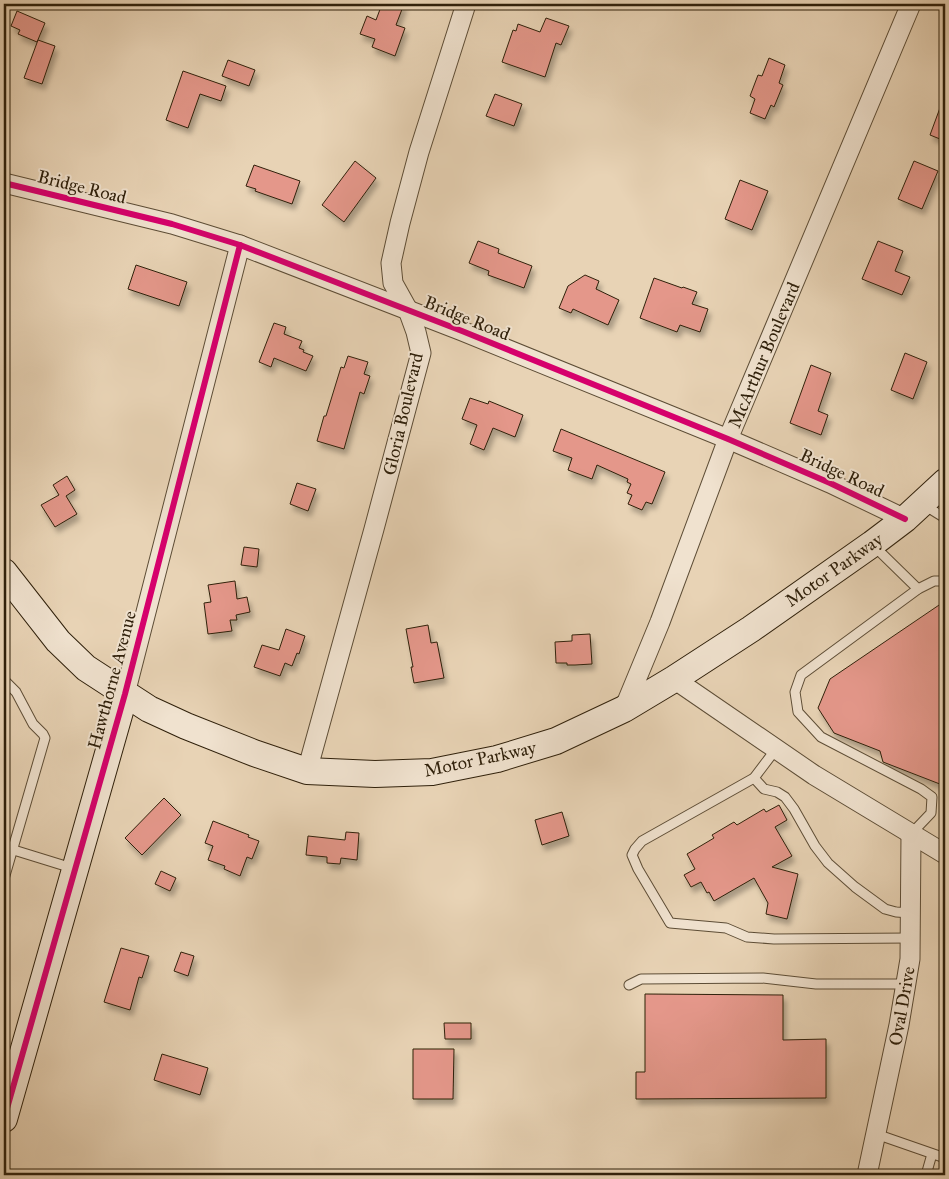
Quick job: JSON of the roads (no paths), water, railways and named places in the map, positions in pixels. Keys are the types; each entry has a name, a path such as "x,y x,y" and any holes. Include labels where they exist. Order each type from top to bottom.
{"main road":[{"name":"Motor Parkway","path":"4,572 58,641 86,668 149,709 247,751 307,771 375,774 432,772 497,759 556,741 624,709 751,629 872,544 914,512 945,482"},
{"name":"Hawthorne Avenue","path":"4,1119 125,694"}],"street":[{"name":"Gloria Boulevard","path":"307,771 421,352 408,310 393,283 391,263 419,152 466,4"},
{"name":"McArthur Boulevard","path":"624,709 660,622 728,439 911,4"},
{"name":"Bridge Road","path":"4,183 172,224 240,245 408,310 830,482 914,512"},
{"name":"Hawthorne Avenue","path":"125,694 240,245"},
{"path":"674,679 814,775 945,854"},
{"name":"Oval Drive","path":"867,1175 899,1025 910,960 911,834"}],"lane":[{"path":"914,512 945,518"},
{"path":"872,544 918,589"},
{"path":"911,834 931,812 932,797 921,789 821,738 798,712 795,692 801,675 918,589 934,581 945,581"},
{"path":"4,680 16,692 33,724 44,734 45,738 8,848 4,879"},
{"path":"776,749 754,778 642,841 635,849 632,855 638,870 670,923 726,928 747,937 774,939 910,938"},
{"path":"754,778 764,789 777,792 785,797 815,846 828,863 855,887 885,909 911,913"},
{"path":"8,848 75,869"},
{"path":"629,985 641,979 763,978 816,984 906,984"},
{"path":"876,1134 945,1158"},
{"path":"926,1175 932,1154"}]}
